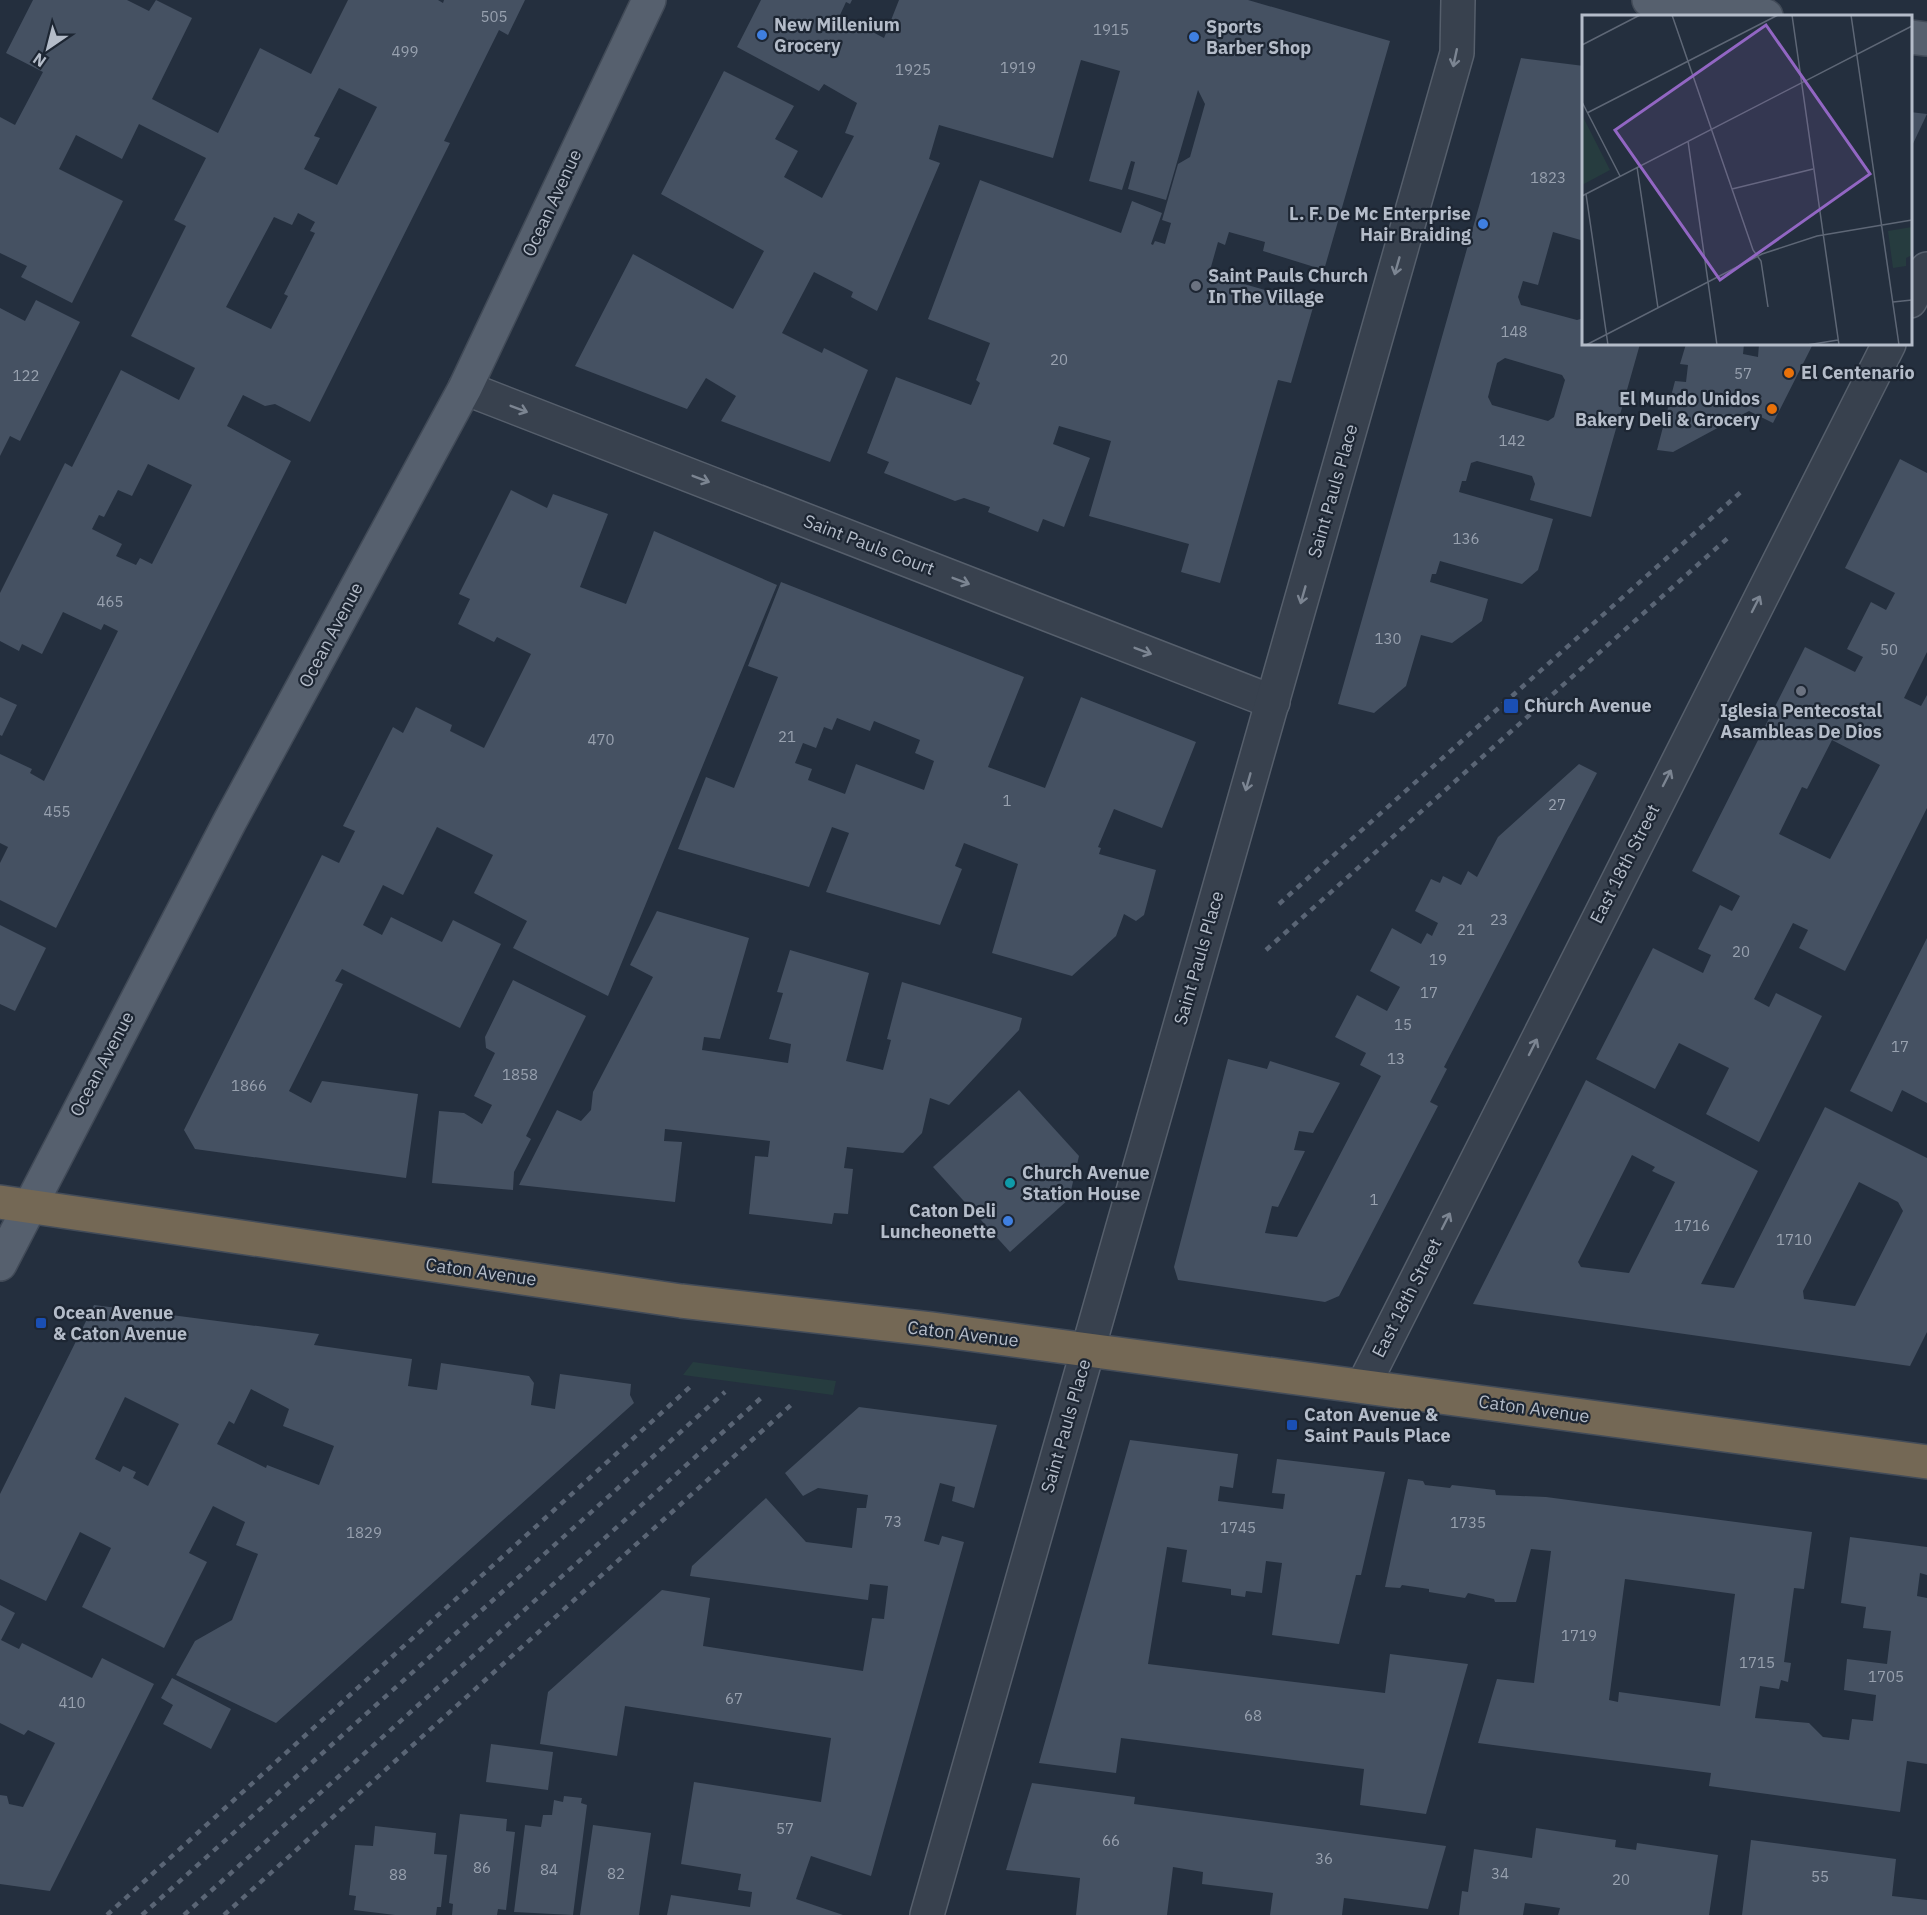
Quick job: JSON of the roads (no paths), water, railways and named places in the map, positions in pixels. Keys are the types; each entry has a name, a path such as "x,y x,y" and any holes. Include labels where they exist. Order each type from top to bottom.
{"highway":[{"name":"Caton Avenue","path":"14,1204 681,1302 931,1329 1927,1462"}],"main road":[{"name":"Ocean Avenue","path":"0,1264 14,1204 230,821 465,388 649,0"},
{"path":"1649,0 1759,15"},
{"path":"1912,37 1927,39"}],"street":[{"name":"Saint Pauls Place","path":"927,1915 1457,53 1458,0"},
{"path":"1912,299 1927,269"},
{"name":"East 18th Street","path":"1363,1386 1888,345"},
{"name":"Saint Pauls Court","path":"465,388 1273,702"}],"railway":[{"path":"1279,904 1743,490"},
{"path":"1266,950 1730,536"},
{"path":"107,1915 690,1387"},
{"path":"142,1915 725,1392"},
{"path":"184,1915 761,1398"},
{"path":"224,1915 791,1405"}],"place":[{"name":"New Millenium Grocery","path":"762,35"},
{"name":"Sports Barber Shop","path":"1194,37"},
{"name":"L. F. De Mc Enterprise Hair Braiding","path":"1483,224"},
{"name":"Saint Pauls Church In The Village","path":"1196,286"},
{"name":"El Centenario","path":"1789,373"},
{"name":"El Mundo Unidos Bakery Deli & Grocery","path":"1772,409"},
{"name":"Iglesia Pentecostal Asambleas De Dios","path":"1801,691"},
{"name":"Church Avenue","path":"1511,706"},
{"name":"Church Avenue Station House","path":"1010,1183"},
{"name":"Caton Deli Luncheonette","path":"1008,1221"},
{"name":"Ocean Avenue & Caton Avenue","path":"41,1323"},
{"name":"Caton Avenue & Saint Pauls Place","path":"1292,1425"}]}
